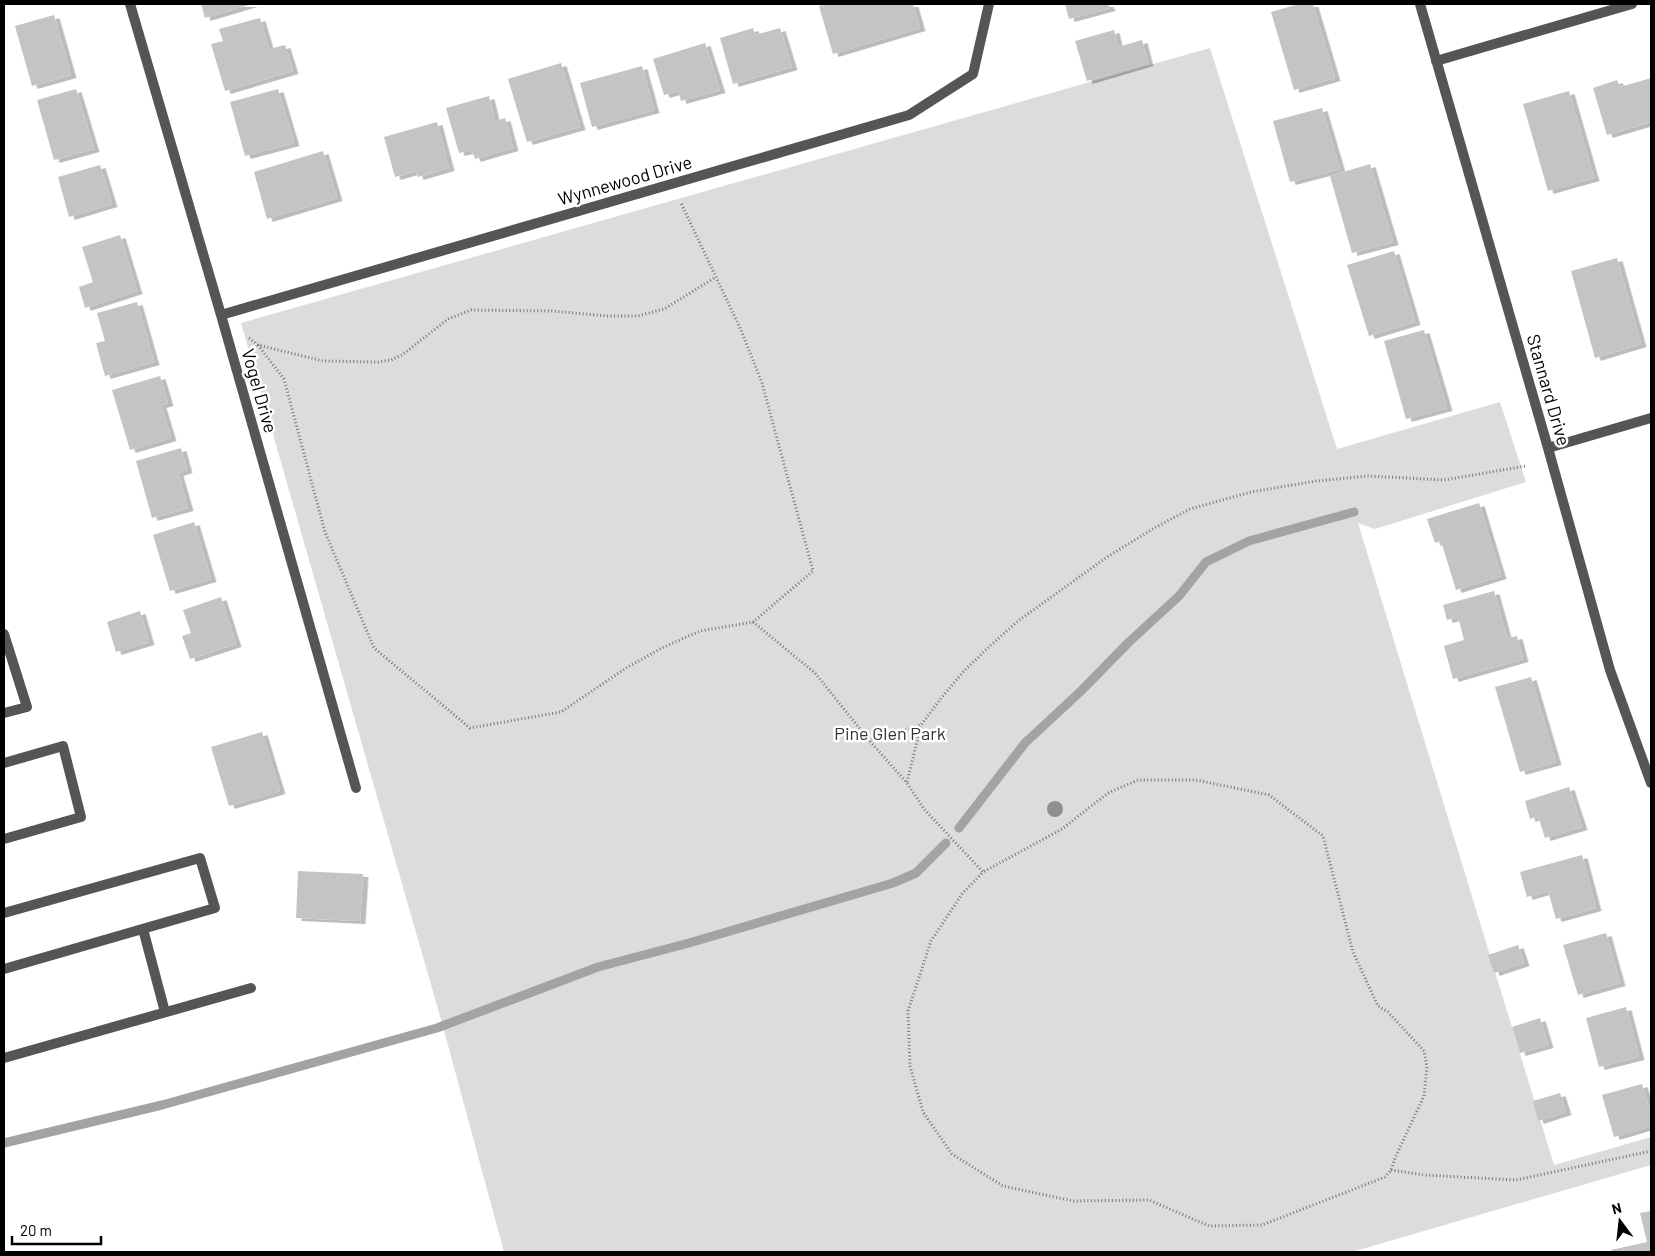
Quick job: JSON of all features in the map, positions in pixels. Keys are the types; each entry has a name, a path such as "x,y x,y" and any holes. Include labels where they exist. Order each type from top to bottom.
{"street":[{"name":"Vogel Drive","path":"130,4 356,788"},
{"name":"Wynnewood Drive","path":"221,316 909,115 973,74 989,4"},
{"name":"Stannard Drive","path":"1420,4 1610,670 1651,784"},
{"path":"1436,61 1632,4"},
{"path":"1548,448 1651,418"},
{"path":"4,634 27,706 4,713"},
{"path":"4,763 63,746 81,817 4,839"},
{"path":"4,913 200,858 215,908 4,969"},
{"path":"143,929 166,1012"},
{"path":"4,1058 251,988"}],"path":[{"path":"221,316 258,345 284,379 325,532 374,648 470,728 561,712 626,668 662,648 700,631 753,622 813,571 762,383 741,330 681,203"},
{"path":"258,345 324,361 378,362 391,360 402,355 448,320 471,310 552,311 608,316 638,316 664,309 716,277"},
{"path":"907,783 921,725 964,671 1018,621 1107,557 1190,509 1251,492 1316,481 1368,476 1444,480 1526,466"},
{"path":"753,622 815,673 868,739 907,783 924,809 983,872"},
{"path":"868,739 898,733 921,725"},
{"path":"1138,780 1196,780 1269,795 1323,836 1353,952 1378,1006 1388,1012 1424,1050 1427,1067 1424,1096 1391,1170 1385,1177 1262,1225 1209,1226 1149,1200 1073,1201 1003,1186 952,1154 923,1112 910,1066 908,1011 931,941 962,894 983,872 1062,829 1108,793 1138,780"},
{"path":"1391,1170 1424,1175 1516,1180 1651,1151"}],"green space":[{"name":"Pine Glen Park","path":"1210,48 1337,449 1500,402 1526,482 1375,529 1358,523 1554,1165 1651,1137 1651,1165 1352,1252 504,1252 442,1023 241,323"}],"building":[{"path":"201,4 252,4 205,18"},
{"path":"828,4 913,4 920,28 833,54 819,6"},
{"path":"1065,4 1108,4 1110,8 1069,19"},
{"path":"1299,4 1313,4 1335,78 1294,90 1271,12"},
{"path":"54,15 71,75 32,86 15,26"},
{"path":"260,18 269,49 285,45 293,71 225,91 211,44 223,41 219,29"},
{"path":"753,28 755,35 780,28 792,67 733,84 720,38"},
{"path":"1114,30 1118,47 1142,40 1148,63 1087,81 1075,41"},
{"path":"705,43 720,90 681,101 678,91 664,95 653,59"},
{"path":"561,63 580,127 527,142 508,79"},
{"path":"642,66 654,110 592,127 580,83"},
{"path":"1651,78 1651,122 1607,135 1593,88 1617,80 1620,87"},
{"path":"76,89 94,149 54,160 37,100"},
{"path":"278,89 294,143 245,156 230,102"},
{"path":"1569,91 1594,178 1548,191 1523,104"},
{"path":"489,96 495,121 505,118 513,148 475,159 472,150 459,153 446,108"},
{"path":"1322,108 1340,169 1290,182 1273,121"},
{"path":"437,122 449,168 418,177 416,171 395,177 384,137"},
{"path":"323,151 337,198 267,219 254,172"},
{"path":"1370,164 1393,242 1352,253 1330,176"},
{"path":"100,165 112,204 69,217 58,177"},
{"path":"120,235 137,291 85,308 79,287 93,282 82,247"},
{"path":"1394,251 1415,322 1369,336 1347,265"},
{"path":"1617,258 1641,344 1595,358 1571,271"},
{"path":"137,302 154,362 105,376 96,343 105,341 97,313"},
{"path":"1424,330 1447,408 1406,419 1384,341"},
{"path":"160,376 168,403 161,405 171,438 130,450 112,390"},
{"path":"181,448 187,470 178,473 188,508 152,518 136,461"},
{"path":"1479,503 1501,576 1456,590 1441,541 1435,543 1427,519"},
{"path":"194,522 211,579 170,591 153,535"},
{"path":"1494,591 1507,638 1517,636 1523,659 1453,679 1444,646 1464,640 1458,617 1447,620 1443,605"},
{"path":"221,597 236,644 190,659 182,636 191,633 183,610"},
{"path":"140,611 149,642 116,652 107,622"},
{"path":"1531,677 1556,762 1520,772 1495,687"},
{"path":"262,732 280,791 229,806 211,747"},
{"path":"1569,787 1582,827 1545,838 1538,816 1530,819 1525,801"},
{"path":"1582,855 1596,908 1556,919 1548,891 1527,897 1520,872"},
{"path":"298,871 363,874 360,921 296,918"},
{"path":"1606,933 1620,983 1578,995 1563,945"},
{"path":"1518,945 1524,963 1494,973 1488,955"},
{"path":"1626,1007 1639,1057 1599,1067 1586,1018"},
{"path":"1540,1018 1548,1045 1520,1053 1512,1027"},
{"path":"1642,1084 1651,1114 1651,1126 1614,1137 1602,1095"},
{"path":"1560,1093 1566,1112 1538,1121 1533,1101"},
{"path":"1651,1211 1651,1252 1612,1252 1611,1250 1647,1242 1640,1213"}],"waterway":[{"path":"959,828 1025,743 1179,596 1206,562 1249,541 1354,512"},
{"path":"4,1143 162,1105 437,1028 598,967 689,943 893,883 916,873 946,843"}]}
